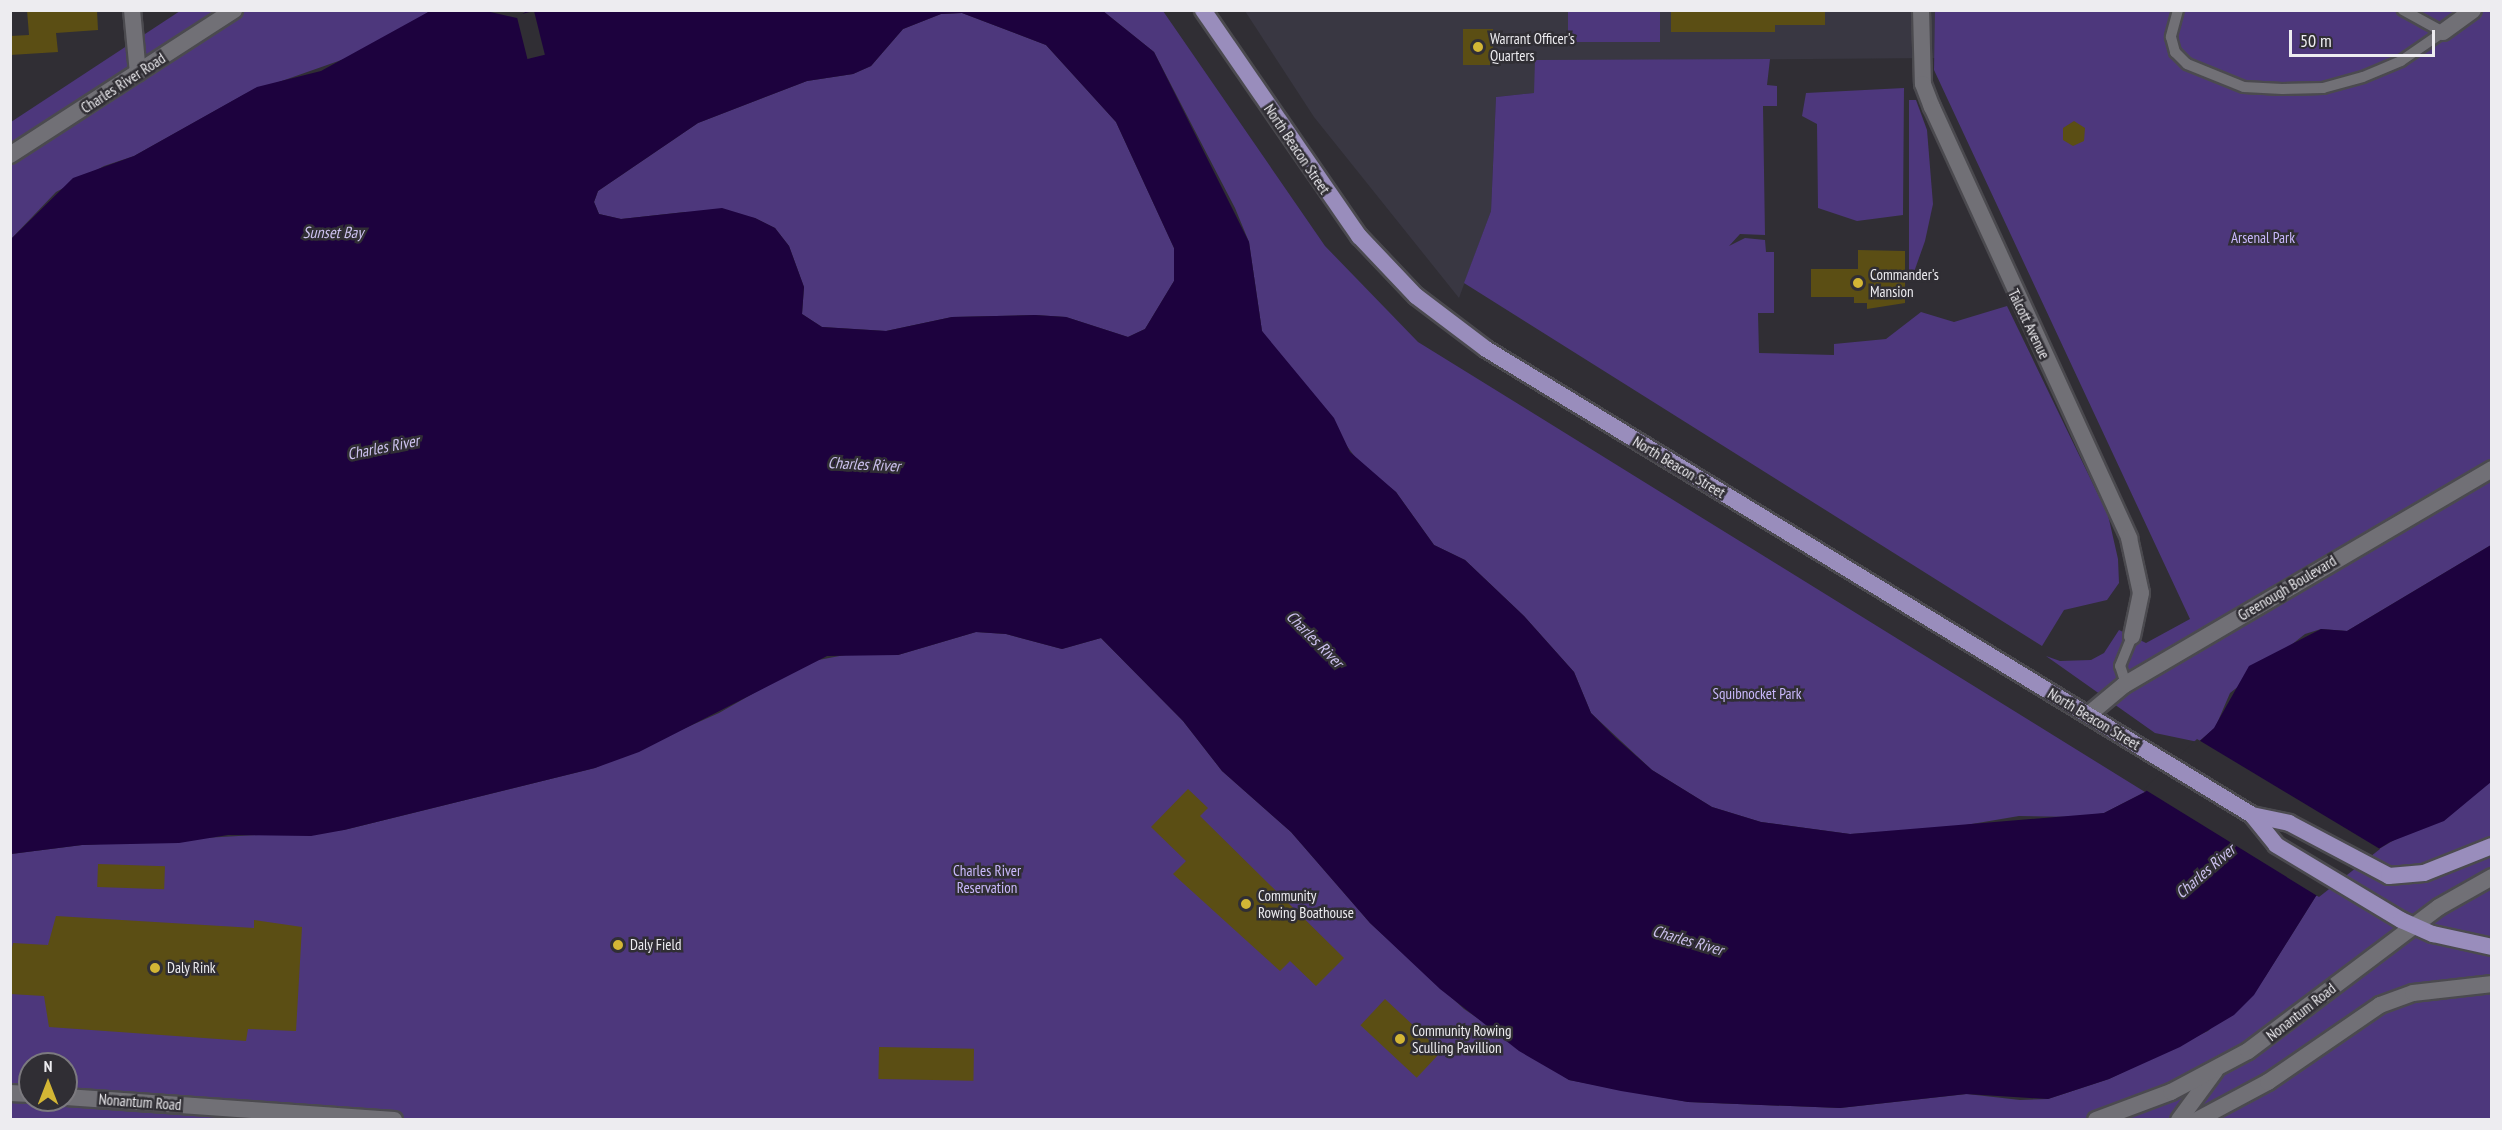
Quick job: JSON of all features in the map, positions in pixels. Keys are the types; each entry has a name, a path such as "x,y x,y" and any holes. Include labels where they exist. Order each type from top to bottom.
{"main road":[{"name":"North Beacon Street","path":"1203,10 1353,230 1444,319 2252,815 2289,824 2367,869 2414,875 2492,846"},
{"name":"North Beacon Street","path":"2252,815 2276,844 2413,927 2492,947"}],"street":[{"path":"132,10 138,73"},
{"name":"Charles River Road","path":"10,155 234,10"},
{"name":"Talcott Avenue","path":"1921,10 1923,84 2129,538 2141,593 2132,636"},
{"path":"2443,32 2473,10"},
{"name":"Greenough Boulevard","path":"2088,716 2126,684 2492,469"},
{"name":"Nonantum Road","path":"2096,1119 2215,1071 2277,1031 2413,927 2492,877"},
{"path":"2197,1119 2268,1082 2380,1005 2413,993 2492,984"},
{"path":"2179,1119 2215,1071"},
{"name":"Nonantum Road","path":"78,1098 394,1119"}],"lane":[{"path":"2178,10 2171,23 2175,52 2210,75 2254,87 2323,88 2363,77 2401,61 2443,32 2403,10"},
{"path":"2126,684 2120,666 2132,636"}],"shaded area":[{"path":"1245,11 1935,11 1935,58 1660,60 1534,93 1496,97 1491,211 1459,298 1314,117"}],"green space":[{"path":"180,11 430,11 364,52 245,94 134,156 104,166 56,192 11,239 11,122"},
{"name":"Squibnocket Park","path":"1103,11 1163,11 1325,246 1418,342 2145,792 2104,813 2081,817 2019,816 1948,828 1850,834 1761,822 1712,807 1652,770 1591,713 1574,672 1524,616 1465,560 1434,545 1396,492 1362,466 1279,357 1262,331 1249,242 1235,208 1154,52"},
{"path":"1568,11 1660,11 1660,42 1568,42"},
{"name":"Arsenal Park","path":"1935,11 2491,11 2491,545 2347,631 2321,629 2305,634 2230,693 2215,728 2198,742 2155,733 2046,656 2060,661 2091,660 2104,653 2119,630 2146,643 2190,619 1934,70"},
{"path":"962,13 1046,45 1116,122 1174,248 1174,281 1145,329 1128,337 1066,317 1035,315 952,317 886,331 822,327 802,314 804,287 789,246 775,228 755,218 685,212 621,219 599,214 594,202 598,191 698,123 807,81 853,74 871,66 903,29 941,14"},
{"path":"1770,59 1767,85 1777,86 1777,106 1763,106 1765,235 1740,234 1729,246 1745,238 1765,240 1766,252 1774,252 1774,313 1758,313 1759,353 1834,355 1834,344 1886,339 1921,312 1954,322 2007,306 2108,515 2118,559 2119,583 2107,600 2064,610 2042,646 1464,283 1491,211 1496,97 1534,93 1535,60"},
{"path":"1904,88 1903,215 1857,221 1818,208 1817,124 1802,116 1806,93"},
{"path":"1909,100 1916,100 1927,130 1933,204 1925,241 1914,272 1909,272"},
{"name":"Charles River Reservation","path":"976,632 1006,634 1062,649 1101,638 1183,721 1222,771 1291,832 1370,923 1464,1009 1569,1080 1688,1102 1840,1108 1967,1094 2020,1100 2048,1099 2109,1079 2208,1031 2265,977 2316,896 2344,870 2491,782 2491,1119 11,1120 11,854 82,845 344,830 595,768 719,713 808,662 850,654 898,655"}],"water":[{"path":"528,10 1103,11 1154,52 1249,242 1262,331 1334,418 1350,452 1396,492 1434,545 1465,560 1524,616 1574,672 1591,713 1616,738 1652,770 1712,807 1761,822 1850,834 2104,813 2145,792 2214,728 2249,666 2321,629 2347,631 2491,545 2491,782 2444,821 2390,842 2344,870 2316,896 2254,995 2234,1015 2180,1047 2109,1079 2048,1099 1966,1094 1840,1108 1688,1102 1621,1091 1569,1080 1519,1051 1440,989 1370,923 1291,832 1222,771 1183,721 1101,638 1062,649 1006,634 976,632 898,655 827,656 639,752 595,768 344,830 311,836 228,835 179,843 82,845 11,854 11,239 73,178 134,156 257,87 321,71 430,11 486,11 517,18","holes":["962,13 1046,45 1116,122 1174,248 1174,281 1145,329 1128,337 1066,317 1035,315 952,317 886,331 822,327 802,314 804,287 789,246 775,228 755,218 722,208 621,219 599,214 594,202 598,191 698,123 807,81 853,74 871,66 903,29 941,14"]}],"pier":[{"path":"534,11 545,55 527,59 517,15"},
{"path":"2197,739 2380,849 2319,897 2144,789"}],"building":[{"path":"27,10 97,10 98,30 56,33 58,52 10,55 10,36 29,35"},
{"path":"1671,10 1825,10 1825,25 1775,25 1775,32 1671,32"},
{"name":"Warrant Officer's Quarters","path":"1463,29 1493,29 1493,65 1463,65"},
{"path":"2074,121 2085,128 2084,141 2073,146 2063,140 2063,128"},
{"name":"Commander's Mansion","path":"1858,250 1905,251 1905,303 1867,309 1867,303 1854,303 1854,297 1811,297 1811,269 1858,269"},
{"name":"Community Rowing Boathouse","path":"1188,789 1208,808 1200,816 1344,958 1316,986 1290,961 1280,971 1173,874 1186,861 1151,827"},
{"path":"98,864 165,866 164,889 97,887"},
{"name":"Daly Rink","path":"56,916 254,928 254,920 302,927 296,1031 248,1029 246,1041 49,1027 44,996 10,994 10,958 13,943 48,945"},
{"name":"Community Rowing Sculling Pavillion","path":"1385,999 1441,1052 1417,1078 1360,1025"},
{"path":"879,1047 974,1049 973,1081 878,1079"}],"place":[{"name":"Warrant Officer's Quarters","path":"1478,47"},
{"name":"Commander's Mansion","path":"1858,283"},
{"name":"Community Rowing Boathouse","path":"1246,904"},
{"name":"Daly Field","path":"618,945"},
{"name":"Daly Rink","path":"155,968"},
{"name":"Community Rowing Sculling Pavillion","path":"1400,1039"}],"water label":[{"name":"Sunset Bay","path":"333,232"},
{"name":"Charles River","path":"383,447"},
{"name":"Charles River","path":"864,464"},
{"name":"Charles River","path":"1315,639"},
{"name":"Charles River","path":"2205,871"},
{"name":"Charles River","path":"1688,940"}]}
